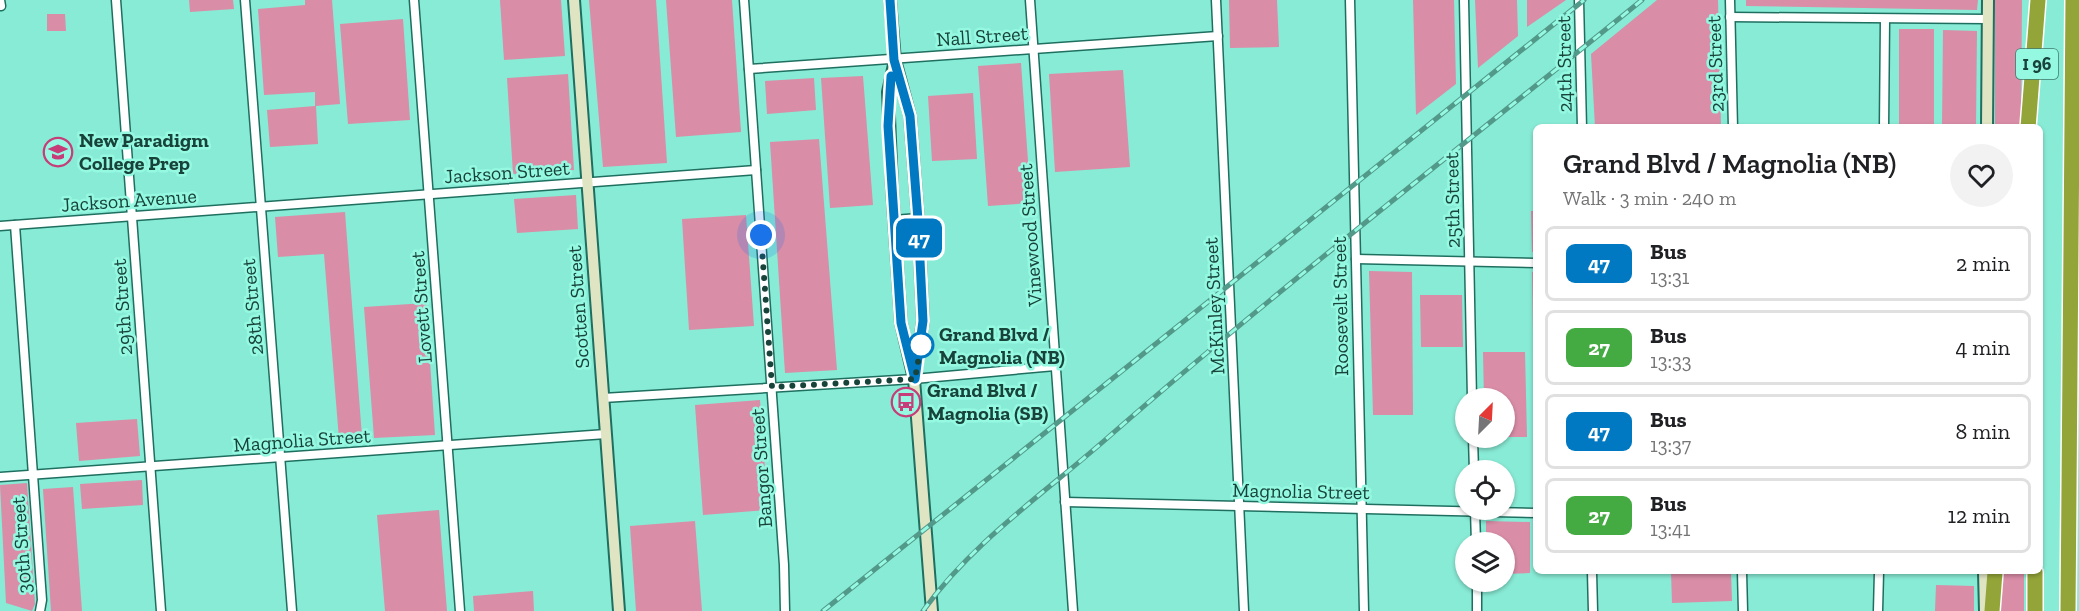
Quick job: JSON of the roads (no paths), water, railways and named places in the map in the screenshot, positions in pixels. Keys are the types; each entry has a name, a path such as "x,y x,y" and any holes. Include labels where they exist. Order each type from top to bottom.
{"highway":[{"path":"2028,124 2038,0"},
{"name":"I 96","path":"2037,124 2038,0"},
{"name":"I 96","path":"2068,611 2073,0"},
{"path":"2072,290 2079,370"},
{"path":"1992,611 1995,574"},
{"path":"2035,574 2035,611"}],"main road":[{"name":"Scotten Street","path":"574,0 619,611"},
{"path":"890,0 894,60 910,116 918,218 923,321 915,379"},
{"path":"1987,124 1988,0"},
{"path":"894,60 888,92 901,323 915,379 932,611"},
{"path":"1984,574 1985,611"}],"street":[{"path":"0,0 1,6"},
{"name":"29th Street","path":"116,0 162,611"},
{"name":"28th Street","path":"245,0 292,611"},
{"name":"Lovett Street","path":"414,0 460,611"},
{"name":"Bangor Street","path":"744,0 787,606 785,611"},
{"name":"Vinewood Street","path":"1030,0 1073,611"},
{"name":"McKinley Street","path":"1216,0 1244,611"},
{"name":"Roosevelt Street","path":"1350,0 1364,611"},
{"name":"25th Street","path":"1464,0 1473,388"},
{"name":"24th Street","path":"1579,0 1582,124"},
{"name":"23rd Street","path":"1730,0 1733,124"},
{"path":"1730,17 1988,20"},
{"path":"1884,124 1885,19"},
{"name":"Nall Street","path":"749,69 1218,36"},
{"name":"Jackson Street","path":"260,207 756,170"},
{"name":"Jackson Avenue","path":"0,226 260,207"},
{"path":"894,220 918,218"},
{"name":"30th Street","path":"15,225 42,600 40,611"},
{"path":"1356,259 1533,263"},
{"path":"603,398 915,379 1055,366"},
{"name":"Magnolia Street","path":"0,477 606,434"},
{"name":"Magnolia Street","path":"1065,502 1455,511"},
{"name":"Magnolia Street","path":"1515,512 1533,513"},
{"path":"1592,574 1593,611"},
{"path":"1742,574 1743,611"},
{"path":"1878,611 1879,574"},
{"path":"1477,592 1477,611"}],"railway":[{"path":"823,611 1584,0"},
{"path":"923,611 965,561 1013,517 1309,268 1642,0"}],"place":[{"name":"New Paradigm College Prep","path":"58,152"},
{"name":"Grand Blvd / Magnolia (NB)","path":"921,345"},
{"name":"Grand Blvd / Magnolia (SB)","path":"906,402"}]}
